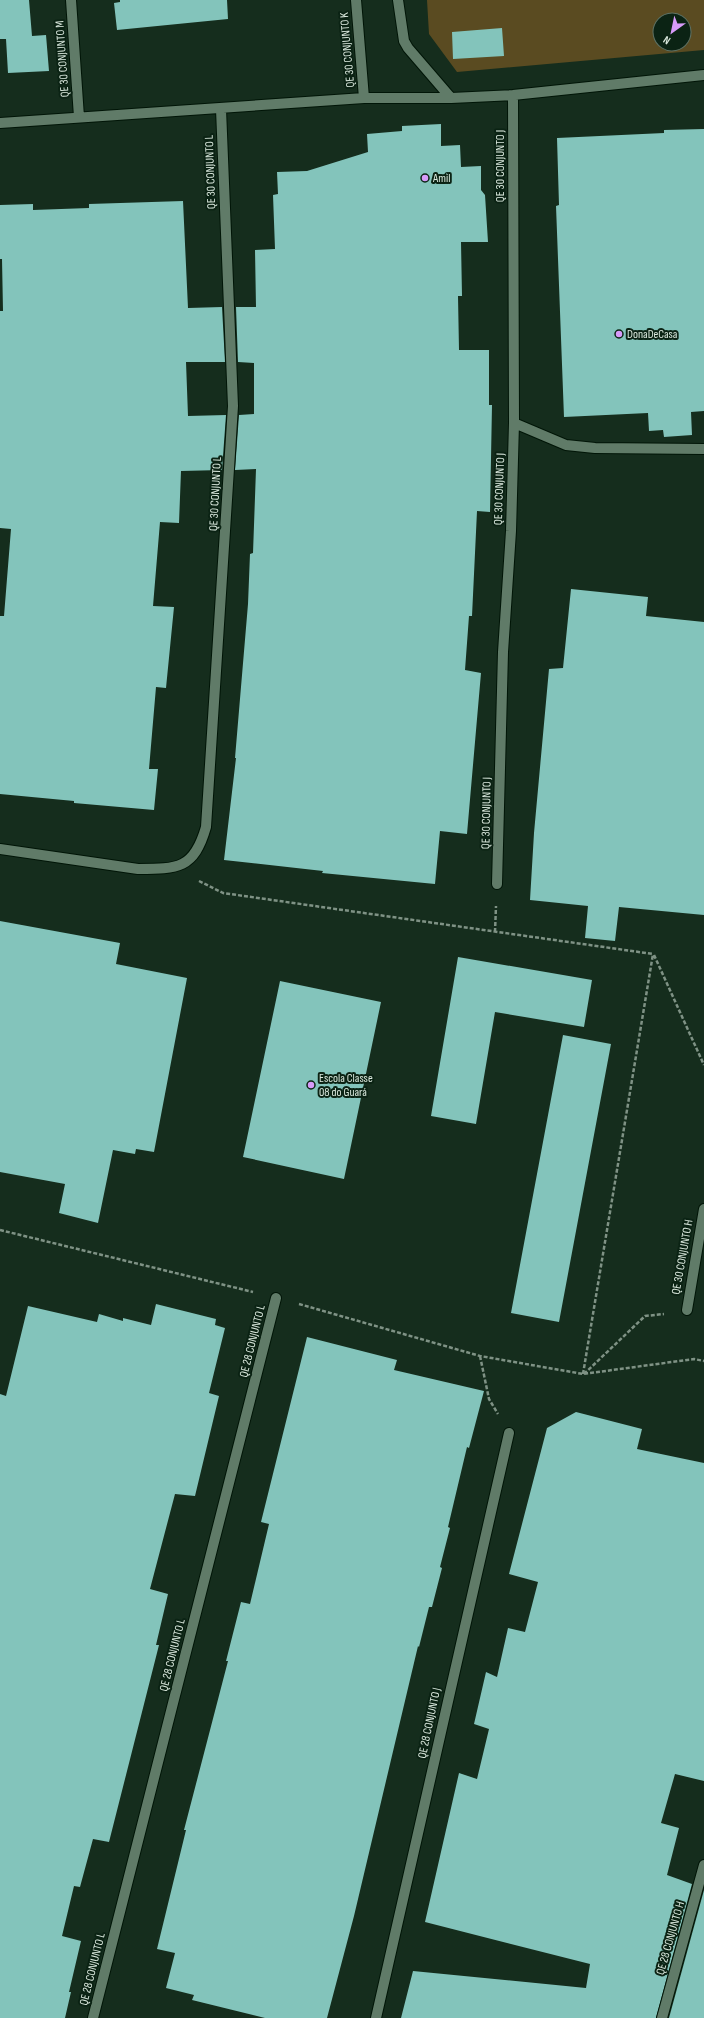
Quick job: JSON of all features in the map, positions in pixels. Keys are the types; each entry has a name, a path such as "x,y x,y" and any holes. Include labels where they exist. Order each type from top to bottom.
{"street":[{"name":"QE 30 CONJUNTO M","path":"72,0 79,117"},
{"name":"QE 30 CONJUNTO K","path":"356,0 364,98"},
{"path":"398,0 404,41 408,48 451,98"},
{"path":"0,123 364,98 451,98 512,95 704,75"},
{"name":"QE 30 CONJUNTO J","path":"497,884 503,652 511,531 514,423 512,95"},
{"name":"QE 30 CONJUNTO L","path":"175,868 196,853 206,827 228,495 233,406 221,109"},
{"path":"514,423 566,445 594,448 704,449"},
{"path":"0,849 138,869 175,868"},
{"name":"QE 30 CONJUNTO H","path":"687,1310 704,1209"},
{"name":"QE 28 CONJUNTO L","path":"93,2018 276,1298"},
{"name":"QE 28 CONJUNTO J","path":"376,2018 405,1895 470,1595 509,1433"},
{"name":"QE 28 CONJUNTO H","path":"662,2018 704,1865"}],"path":[{"path":"175,868 223,893 654,954"},
{"path":"654,954 704,1065"},
{"path":"584,1374 654,954"},
{"path":"0,1230 276,1298 480,1356 584,1374 694,1359 704,1361"},
{"path":"584,1374 645,1316 687,1310"},
{"path":"480,1356 489,1399 509,1433"}],"shaded area":[{"path":"427,0 704,0 704,50 692,51 692,12 652,12 652,52 682,52 457,72 429,34"}],"building":[{"path":"0,0 29,0 32,36 46,35 49,71 8,73 6,39 0,39"},
{"path":"120,0 227,0 228,19 117,30 114,3 120,2"},
{"path":"502,28 504,56 453,59 452,32"},
{"path":"441,124 441,146 460,145 461,167 481,166 481,190 485,195 488,242 461,242 462,296 458,296 459,350 489,350 489,405 492,405 490,512 477,511 472,616 469,616 465,670 481,673 467,834 440,831 435,884 322,873 323,871 224,860 236,758 248,604 250,554 253,553 256,469 235,470 239,415 254,414 254,363 238,362 236,307 256,307 255,250 275,249 273,195 278,194 277,172 307,171 368,152 367,134 402,131 402,126"},
{"path":"704,129 704,411 691,412 692,435 664,437 663,430 649,431 648,413 564,417 556,206 559,205 557,138 664,133 664,130"},
{"path":"183,201 188,308 222,307 225,362 186,362 188,416 226,415 222,470 181,471 179,523 160,522 153,606 174,607 166,688 156,687 149,769 158,769 154,810 74,803 74,801 0,794 0,616 4,616 11,529 0,528 0,311 3,311 2,259 0,259 0,205 33,204 33,210 89,208 89,204"},
{"path":"571,589 648,597 646,616 704,622 704,915 619,907 615,941 585,938 588,906 530,900 534,833 549,669 563,668"},
{"path":"0,921 120,943 116,964 187,978 154,1152 136,1149 135,1154 113,1150 98,1223 59,1213 65,1184 0,1172"},
{"path":"458,957 592,980 584,1027 495,1012 476,1124 431,1116"},
{"path":"280,981 381,1002 344,1179 243,1157"},
{"path":"563,1035 611,1044 559,1322 511,1313"},
{"path":"156,1304 216,1319 215,1325 225,1328 209,1393 219,1396 195,1496 175,1494 150,1589 168,1594 156,1645 159,1645 109,1842 93,1839 80,1887 74,1886 62,1936 81,1941 69,1992 71,1992 65,2018 0,2018 0,1394 6,1396 28,1306 97,1322 99,1314 123,1321 123,1318 151,1325"},
{"path":"307,1337 397,1360 394,1370 484,1391 469,1448 467,1447 448,1527 450,1528 440,1567 442,1568 432,1607 429,1607 419,1647 418,1646 354,1916 327,2018 265,2018 192,2000 194,1995 166,1988 175,1953 157,1949 186,1830 184,1830 228,1661 226,1661 241,1602 250,1604 269,1524 261,1522"},
{"path":"576,1412 642,1429 637,1449 704,1463 704,1781 675,1774 661,1823 679,1828 667,1875 692,1884 656,2018 401,2018 413,1971 586,1988 590,1964 425,1922 459,1773 477,1779 489,1729 474,1724 486,1672 497,1677 508,1628 525,1632 538,1582 509,1574 547,1428"},
{"path":"704,1890 704,2018 669,2018"}],"place":[{"name":"Amil","path":"425,178"},
{"name":"DonaDeCasa","path":"619,334"},
{"name":"Escola Classe 08 do Guará","path":"311,1085"}]}
